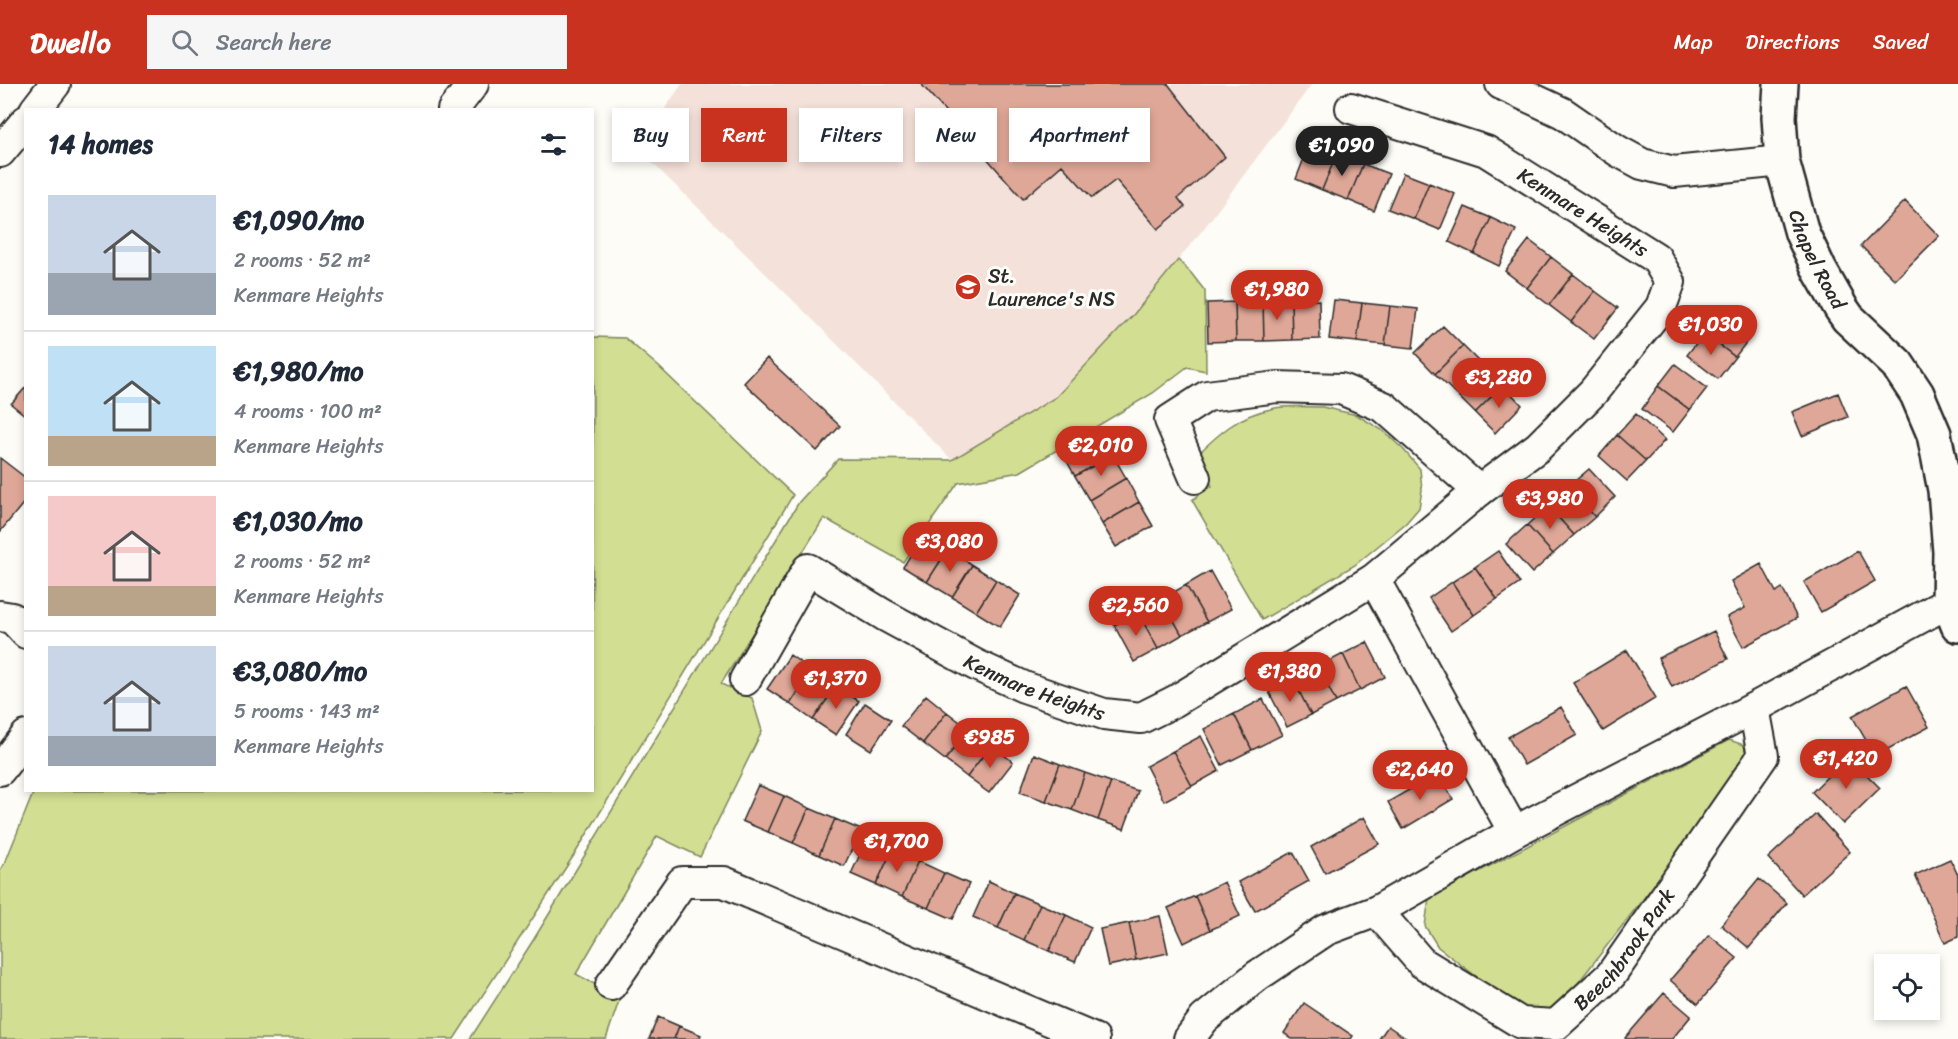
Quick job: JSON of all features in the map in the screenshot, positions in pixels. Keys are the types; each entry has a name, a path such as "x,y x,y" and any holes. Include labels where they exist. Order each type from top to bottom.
{"street":[{"path":"37,108 55,84"},
{"path":"455,108 473,84"},
{"path":"1501,84 1563,113 1642,164 1674,172 1782,161"},
{"name":"Chapel Road","path":"1781,84 1779,117 1782,161 1802,233 1820,271 1848,318 1897,364 1917,394 1930,422 1945,490 1954,614"},
{"name":"Kenmare Heights","path":"745,680 808,569 884,615 966,660 1023,687 1104,714 1141,718 1175,700 1374,579 1479,491 1538,447 1593,392 1661,307 1670,282 1656,258 1486,151 1351,108"},
{"path":"0,153 24,123"},
{"path":"1195,478 1170,420 1207,396 1277,387 1341,389 1384,407 1479,491"},
{"path":"1374,579 1514,832"},
{"path":"1189,1039 1204,1019 1257,976 1326,930 1377,911 1514,832 1754,708 1954,614"},
{"name":"Beechbrook Park","path":"1377,911 1421,962 1521,1023 1556,1025 1611,975 1763,756 1754,708"},
{"path":"0,770 24,739"},
{"path":"611,985 682,882 724,882 1094,1039"}],"shaded area":[{"name":"St. Laurence's NS","path":"682,84 1312,84 1205,227 1134,314 1056,397 952,460 651,162 689,162 689,108 665,108"}],"green space":[{"path":"1178,260 1205,291 1206,371 1187,367 1153,393 1020,472 958,483 903,562 824,518 721,684 752,698 762,731 700,857 657,836 576,974 620,998 606,1039 470,1039 534,939 799,502 838,459 952,460 1056,397 1134,314"},
{"path":"594,337 625,338 658,366 793,495 576,852 454,1039 0,1039 0,870 5,863 34,792 594,792"},
{"path":"1283,407 1322,407 1357,415 1382,430 1403,449 1420,469 1422,490 1419,508 1406,523 1355,565 1262,620 1192,500 1212,486 1196,456 1221,433 1259,412"},
{"path":"1729,740 1744,745 1747,759 1578,983 1546,1012 1516,1007 1438,947 1425,926 1429,898"}],"building":[{"path":"921,84 1168,84 1225,157 1178,198 1185,207 1158,229 1116,180 1092,198 1062,165 1023,199 990,162 997,162 997,108 942,108"},
{"path":"1310,143 1337,153 1322,190 1296,179"},
{"path":"1337,153 1363,164 1348,200 1322,190"},
{"path":"1363,164 1389,174 1374,211 1348,200"},
{"path":"1403,173 1429,183 1414,219 1388,209"},
{"path":"1429,183 1455,194 1440,230 1414,219"},
{"path":"1905,201 1939,236 1895,280 1861,246"},
{"path":"1465,207 1491,218 1474,254 1449,242"},
{"path":"1491,218 1516,230 1499,266 1474,254"},
{"path":"1529,240 1551,257 1527,288 1505,271"},
{"path":"1551,257 1573,274 1549,305 1527,288"},
{"path":"1573,274 1595,291 1571,322 1549,305"},
{"path":"1595,291 1618,308 1594,339 1571,322"},
{"path":"1319,300 1320,339 1292,340 1291,301"},
{"path":"1334,300 1362,303 1357,342 1329,339"},
{"path":"1263,301 1264,341 1236,341 1235,302"},
{"path":"1263,301 1291,301 1292,340 1264,341"},
{"path":"1235,302 1236,341 1208,342 1207,303"},
{"path":"1362,303 1390,306 1385,345 1357,342"},
{"path":"1390,306 1418,309 1413,348 1385,345"},
{"path":"1721,311 1752,335 1735,357 1704,333"},
{"path":"1443,326 1463,346 1435,374 1415,353"},
{"path":"1704,333 1735,357 1718,379 1687,355"},
{"path":"1463,346 1483,366 1455,393 1435,374"},
{"path":"767,358 840,426 817,451 744,383"},
{"path":"1675,364 1707,388 1690,410 1658,386"},
{"path":"1483,366 1503,385 1475,413 1455,393"},
{"path":"1503,385 1522,405 1495,433 1475,413"},
{"path":"1658,386 1690,410 1673,432 1642,409"},
{"path":"24,389 24,414 11,404"},
{"path":"1838,393 1848,417 1802,436 1792,412"},
{"path":"1636,414 1665,440 1646,461 1617,435"},
{"path":"1099,431 1113,455 1075,476 1062,452"},
{"path":"1617,435 1646,461 1627,481 1599,456"},
{"path":"1113,455 1126,478 1089,500 1075,476"},
{"path":"0,458 24,476 24,502 0,532"},
{"path":"1589,469 1615,497 1595,517 1568,487"},
{"path":"1126,478 1139,502 1102,524 1089,500"},
{"path":"1568,487 1595,517 1574,535 1548,506"},
{"path":"1139,502 1153,526 1116,547 1102,524"},
{"path":"1548,506 1574,535 1553,554 1527,525"},
{"path":"1527,525 1553,554 1532,573 1506,544"},
{"path":"924,534 948,549 927,582 903,567"},
{"path":"948,549 972,565 952,597 927,582"},
{"path":"1498,551 1520,583 1497,599 1475,567"},
{"path":"1858,551 1875,581 1821,612 1804,582"},
{"path":"1761,564 1776,592 1782,588 1797,618 1743,647 1727,617 1745,608 1731,581"},
{"path":"972,565 996,580 976,612 952,597"},
{"path":"1475,567 1497,599 1474,615 1452,582"},
{"path":"1210,571 1231,609 1207,622 1186,585"},
{"path":"996,580 1020,595 1000,627 976,612"},
{"path":"1452,582 1474,615 1451,631 1429,598"},
{"path":"1186,585 1207,622 1182,635 1162,599"},
{"path":"1162,599 1182,635 1158,649 1138,612"},
{"path":"1138,612 1158,649 1134,662 1114,625"},
{"path":"1714,631 1728,659 1672,687 1658,658"},
{"path":"1367,642 1385,677 1360,690 1343,654"},
{"path":"1627,650 1656,698 1603,731 1573,683"},
{"path":"1343,654 1360,690 1336,702 1318,667"},
{"path":"790,655 812,671 790,704 767,689"},
{"path":"1318,667 1336,702 1311,715 1293,679"},
{"path":"812,671 836,686 813,720 790,704"},
{"path":"1293,679 1311,715 1287,727 1269,692"},
{"path":"836,686 859,701 836,735 813,720"},
{"path":"1906,686 1929,727 1875,756 1852,716"},
{"path":"926,695 947,712 923,743 901,726"},
{"path":"1263,699 1282,735 1252,750 1234,714"},
{"path":"865,703 891,720 871,750 846,734"},
{"path":"1561,707 1577,735 1524,765 1508,737"},
{"path":"947,712 969,729 945,760 923,743"},
{"path":"1234,714 1252,750 1222,765 1204,729"},
{"path":"969,729 991,745 967,777 945,760"},
{"path":"1201,736 1219,771 1192,786 1173,751"},
{"path":"991,745 1013,762 989,793 967,777"},
{"path":"1173,751 1192,786 1164,801 1146,766"},
{"path":"1034,754 1060,764 1046,801 1020,792"},
{"path":"1848,756 1880,788 1843,824 1812,792"},
{"path":"1060,764 1085,773 1072,810 1046,801"},
{"path":"1085,773 1111,782 1098,820 1072,810"},
{"path":"1438,773 1453,799 1403,829 1388,802"},
{"path":"1111,782 1138,791 1124,829 1098,820"},
{"path":"758,785 784,796 768,832 742,821"},
{"path":"784,796 809,808 793,843 768,832"},
{"path":"809,808 835,819 819,855 793,843"},
{"path":"1816,814 1850,852 1802,895 1768,858"},
{"path":"1364,817 1379,844 1325,873 1311,847"},
{"path":"835,819 861,830 844,866 819,855"},
{"path":"867,839 892,850 876,885 851,874"},
{"path":"892,850 918,861 902,897 876,885"},
{"path":"1293,852 1309,881 1255,911 1238,882"},
{"path":"1950,859 1958,875 1958,937 1945,943 1915,875"},
{"path":"918,861 944,873 928,908 902,897"},
{"path":"944,873 969,884 953,919 928,908"},
{"path":"1759,879 1787,903 1749,948 1721,925"},
{"path":"989,881 1014,893 998,928 973,917"},
{"path":"1224,882 1240,916 1210,930 1195,896"},
{"path":"1014,893 1040,904 1024,940 998,928"},
{"path":"1195,896 1210,930 1184,943 1168,908"},
{"path":"1040,904 1066,915 1049,951 1024,940"},
{"path":"1066,915 1091,927 1075,962 1049,951"},
{"path":"1160,916 1168,953 1136,960 1129,923"},
{"path":"1129,923 1136,960 1108,966 1100,929"},
{"path":"1709,935 1737,958 1698,1004 1670,980"},
{"path":"1664,993 1691,1016 1672,1039 1625,1038"},
{"path":"1304,1003 1353,1036 1351,1039 1292,1039 1284,1033"},
{"path":"658,1017 679,1026 674,1039 649,1039"},
{"path":"679,1026 701,1035 699,1039 674,1039"},
{"path":"1388,1026 1407,1039 1379,1039"}],"place":[{"name":"St. Laurence's NS","path":"968,287"}]}
